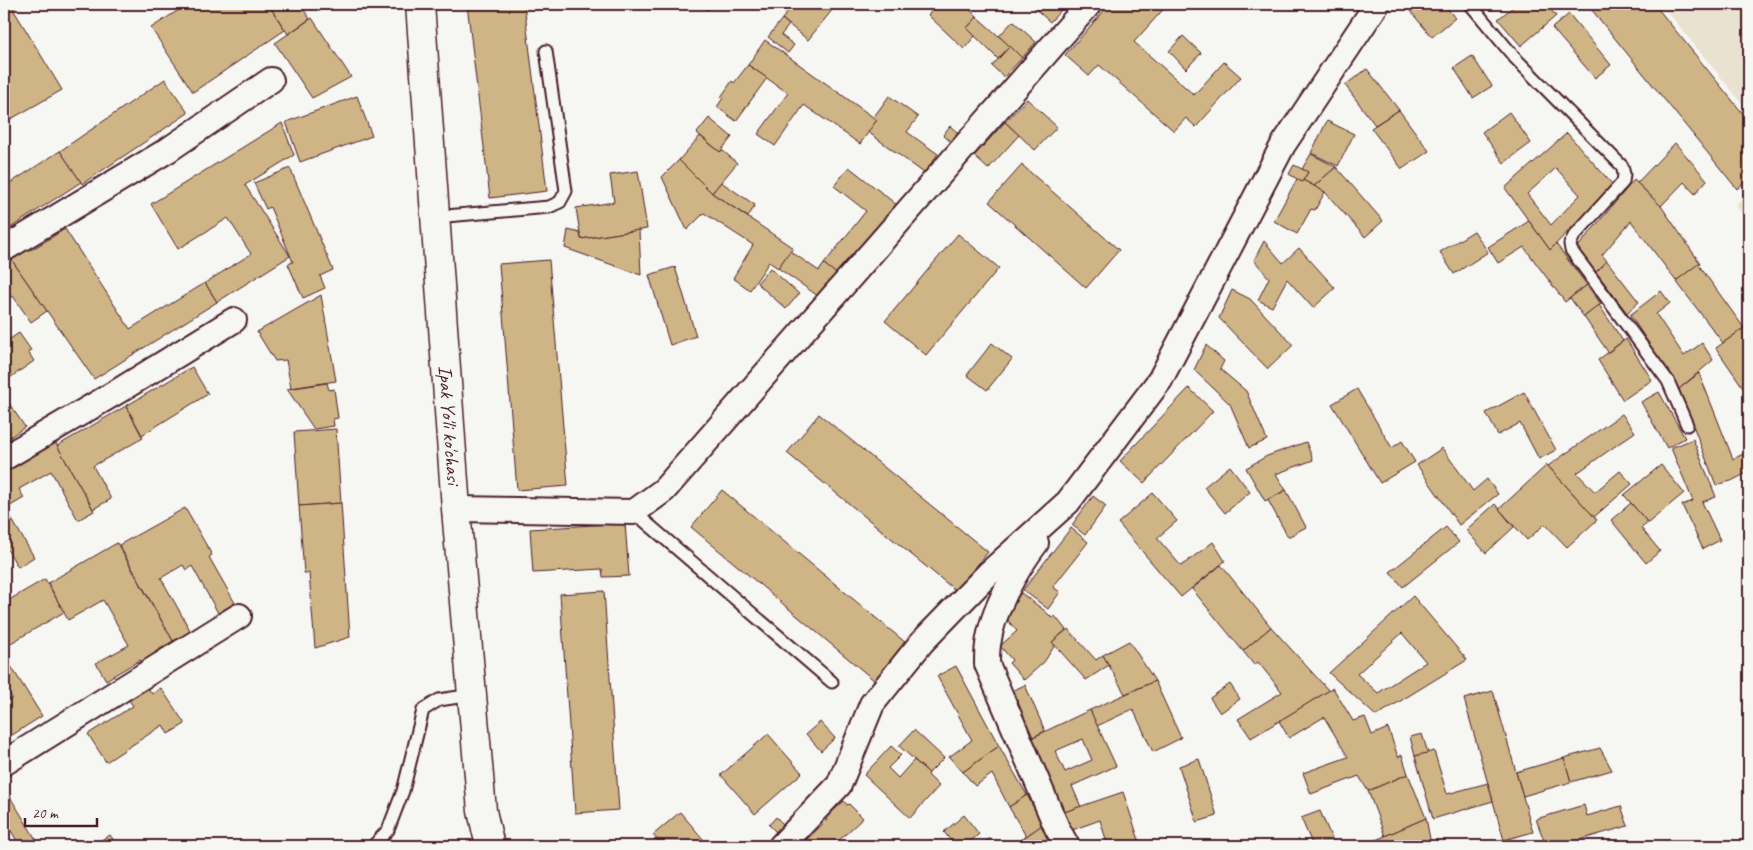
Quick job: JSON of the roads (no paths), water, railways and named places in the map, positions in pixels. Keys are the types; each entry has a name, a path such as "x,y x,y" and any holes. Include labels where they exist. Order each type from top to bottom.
{"main road":[{"name":"Ipak Yo'li ko'chasi","path":"420,4 456,509 482,811 490,846"}],"street":[{"path":"456,509 634,512 664,490 1088,4"},
{"path":"1066,846 987,664 988,644 996,614 1023,561 1160,380 1283,145 1377,4"},
{"path":"4,249 168,150 271,80"},
{"path":"4,458 234,320"},
{"path":"781,846 839,785 872,704 922,642 988,574 1068,502"},
{"path":"4,762 240,616"}],"lane":[{"path":"1470,4 1515,58 1622,166 1623,182 1574,236 1570,244 1571,250 1668,381 1688,425"},
{"path":"435,217 549,207 560,202 566,191 546,51"},
{"path":"634,512 832,682"},
{"path":"374,845 388,830 403,791 423,710 439,700 472,695"}]}
